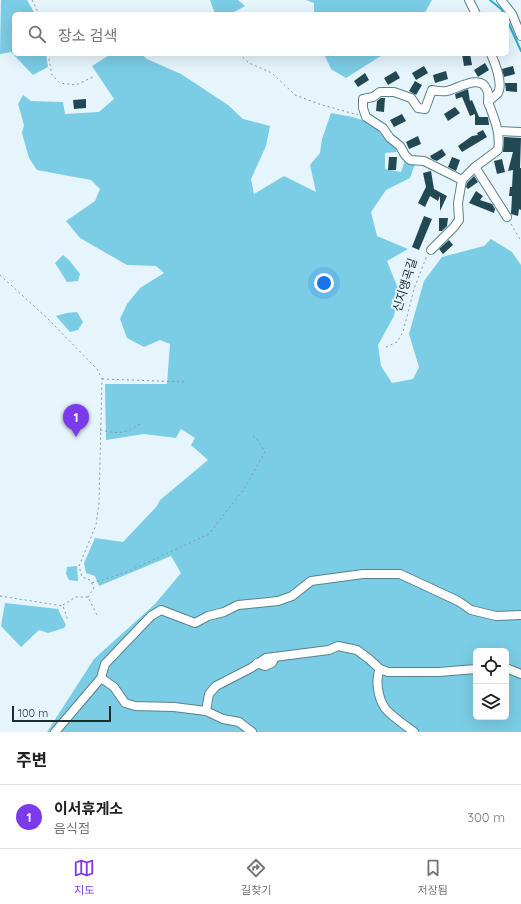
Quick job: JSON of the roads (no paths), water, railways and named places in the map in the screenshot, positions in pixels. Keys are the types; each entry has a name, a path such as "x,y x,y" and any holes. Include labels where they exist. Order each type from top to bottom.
{"street":[{"path":"469,0 475,12"},
{"path":"501,0 512,14 521,36"},
{"path":"488,102 498,92 499,82 496,65 492,56"},
{"path":"474,82 483,85 487,89 488,102 498,131 498,150 475,167 462,180 424,160 410,160 400,146 390,138 383,128 366,117 363,108 363,99 373,97 380,92 394,92 410,98 418,108 425,109 432,90 442,92 449,91 458,86 474,82"},
{"path":"498,131 521,132"},
{"path":"475,167 507,217"},
{"name":"신지앵곡길","path":"431,250 459,220 458,203 462,180"},
{"path":"55,732 100,678 105,664 152,616 161,610 195,623 208,616 224,612 238,605 278,601 292,596 311,582 340,576 363,574 400,574 458,601 472,610 496,616 521,616"},
{"path":"206,711 209,694 216,686 251,668 266,658 329,650 338,646 357,650 380,669 388,672 410,673 473,669"},
{"path":"380,669 377,676 378,688 385,708 414,732"},
{"path":"509,669 521,674"},
{"path":"100,678 114,687 125,702 135,706 174,707 206,711 223,719 239,722 252,732"}],"waterway":[{"path":"490,0 503,12"},
{"path":"509,24 521,51"}],"place":[{"name":"이서휴게소","path":"76,437"}]}
